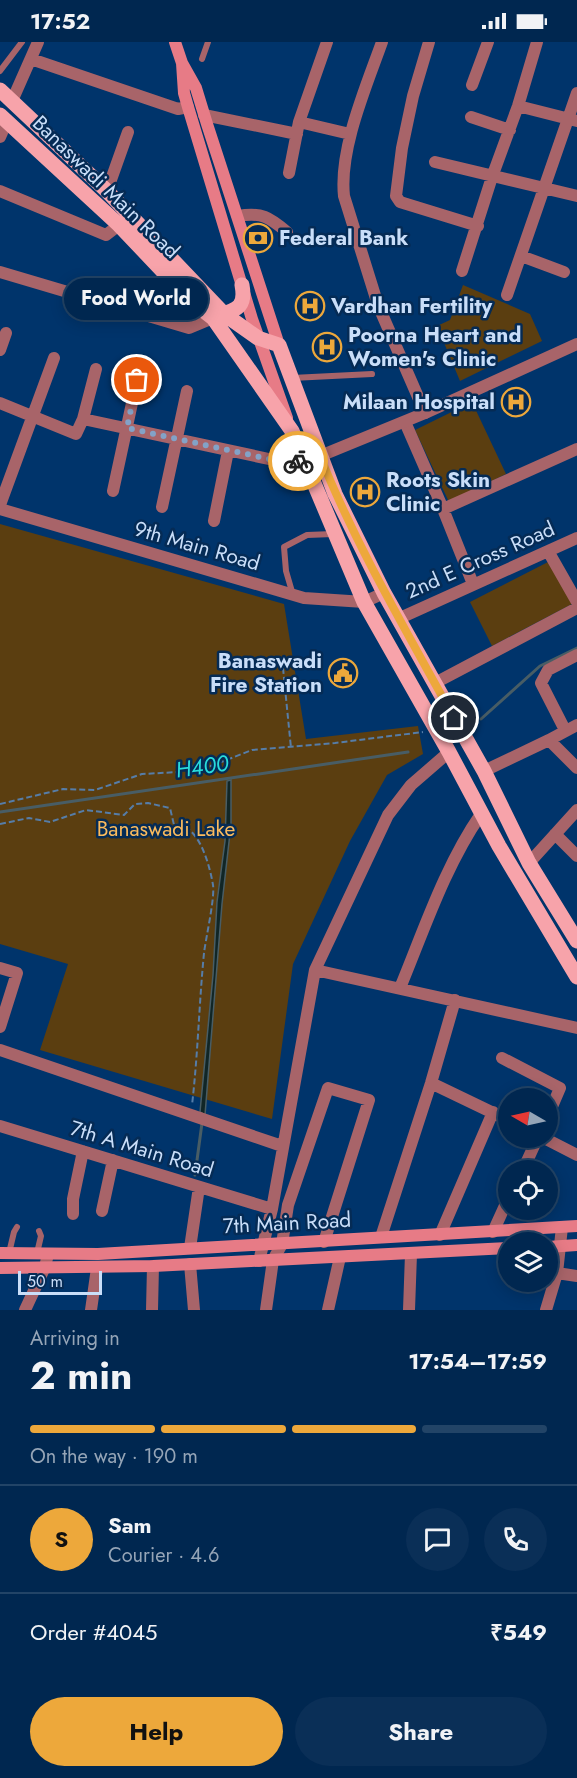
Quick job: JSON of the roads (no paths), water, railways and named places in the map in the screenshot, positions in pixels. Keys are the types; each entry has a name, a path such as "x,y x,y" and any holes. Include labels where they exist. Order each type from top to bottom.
{"main road":[{"name":"Banaswadi Main Road","path":"175,42 182,63 196,88 279,345 336,494 384,593 484,771 529,863 577,941"},
{"name":"Banaswadi Main Road","path":"182,63 184,93 258,338 303,460 364,602 449,752 481,814 577,977"},
{"name":"Banaswadi Main Road","path":"6,95 108,191 218,316 292,431"},
{"name":"Banaswadi Main Road","path":"3,118 119,225 192,301 258,338 279,345"},
{"path":"218,316 240,306 244,298 242,285"},
{"name":"7th Main Road","path":"5,1253 98,1254 577,1226"},
{"path":"558,1246 577,1245"},
{"name":"7th Main Road","path":"0,1268 153,1266 498,1249"}],"street":[{"path":"6,95 31,59 38,42"},
{"path":"289,173 298,128 327,42"},
{"path":"382,42 350,134 343,179 344,196 378,305 425,413"},
{"path":"429,42 415,88 404,137 396,196 400,202 478,226"},
{"path":"472,85 488,42"},
{"path":"462,272 537,42"},
{"path":"31,59 178,109 188,107"},
{"path":"507,295 543,189 572,119 577,93"},
{"path":"518,106 572,119"},
{"path":"204,115 350,134"},
{"path":"471,117 510,130"},
{"path":"0,137 3,118"},
{"path":"108,191 128,132"},
{"path":"435,162 577,196"},
{"path":"0,191 106,235 119,225"},
{"path":"238,216 265,215 287,232"},
{"path":"521,256 564,272"},
{"path":"0,272 189,328 218,316"},
{"path":"0,350 6,333"},
{"path":"83,419 283,462 303,460 320,456 405,422 577,344"},
{"path":"0,507 54,358"},
{"path":"0,403 76,434 83,419 96,369"},
{"path":"113,491 137,380"},
{"path":"162,507 187,391"},
{"path":"405,422 473,584"},
{"path":"443,508 577,449"},
{"path":"214,521 228,451"},
{"name":"9th Main Road","path":"0,507 304,598 364,602 384,593"},
{"name":"2nd E Cross Road","path":"400,618 577,538"},
{"path":"548,551 577,602"},
{"path":"435,683 577,608"},
{"path":"565,730 541,683 548,670 577,655"},
{"path":"484,771 577,724"},
{"path":"549,740 577,768"},
{"path":"259,1261 272,1209 315,969 388,815 411,784 449,752"},
{"path":"529,863 577,810"},
{"path":"400,988 437,898 469,831 481,814"},
{"path":"555,834 577,856"},
{"path":"0,968 17,973 0,1027"},
{"path":"315,969 577,1028"},
{"path":"381,1237 431,1083 455,1000"},
{"path":"0,1050 282,1146"},
{"path":"502,1058 560,1088 558,1093"},
{"path":"431,1083 498,1115"},
{"path":"266,1310 273,1260 282,1244 288,1205 328,1088 369,1100 324,1242"},
{"path":"440,1235 493,1112"},
{"name":"7th A Main Road","path":"0,1126 272,1209"},
{"path":"558,1146 577,1155"},
{"path":"73,1214 73,1200 83,1151"},
{"path":"102,1211 112,1160"},
{"path":"190,1248 199,1187"},
{"path":"493,1232 498,1220"},
{"path":"558,1236 562,1227"},
{"path":"25,1310 45,1267 42,1253"},
{"path":"409,1310 411,1254"},
{"path":"328,1310 340,1257"},
{"path":"190,1264 194,1310"},
{"path":"152,1310 153,1266"},
{"path":"91,1310 97,1268"},
{"path":"558,1273 577,1276"},
{"path":"546,1310 551,1292"}],"lane":[{"path":"0,71 22,42"},
{"path":"202,59 208,42"},
{"path":"291,378 372,374"},
{"path":"294,595 286,571 284,547 307,535 335,534"},
{"path":"5,1253 17,1227"},
{"path":"39,1231 42,1253"}],"waterway":[{"name":"H400","path":"481,719 540,666 577,648"},
{"name":"H400","path":"0,812 408,752"},
{"path":"195,1175 202,1123"}],"place":[{"name":"Federal Bank","path":"258,238"},
{"name":"Vardhan Fertility","path":"310,306"},
{"name":"Poorna Heart and Women's Clinic","path":"327,347"},
{"name":"Food World","path":"137,380"},
{"name":"Milaan Hospital","path":"516,402"},
{"name":"Roots Skin Clinic","path":"365,492"},
{"name":"Banaswadi Fire Station","path":"343,673"}],"park label":[{"name":"Banaswadi Lake","path":"166,829"}]}
